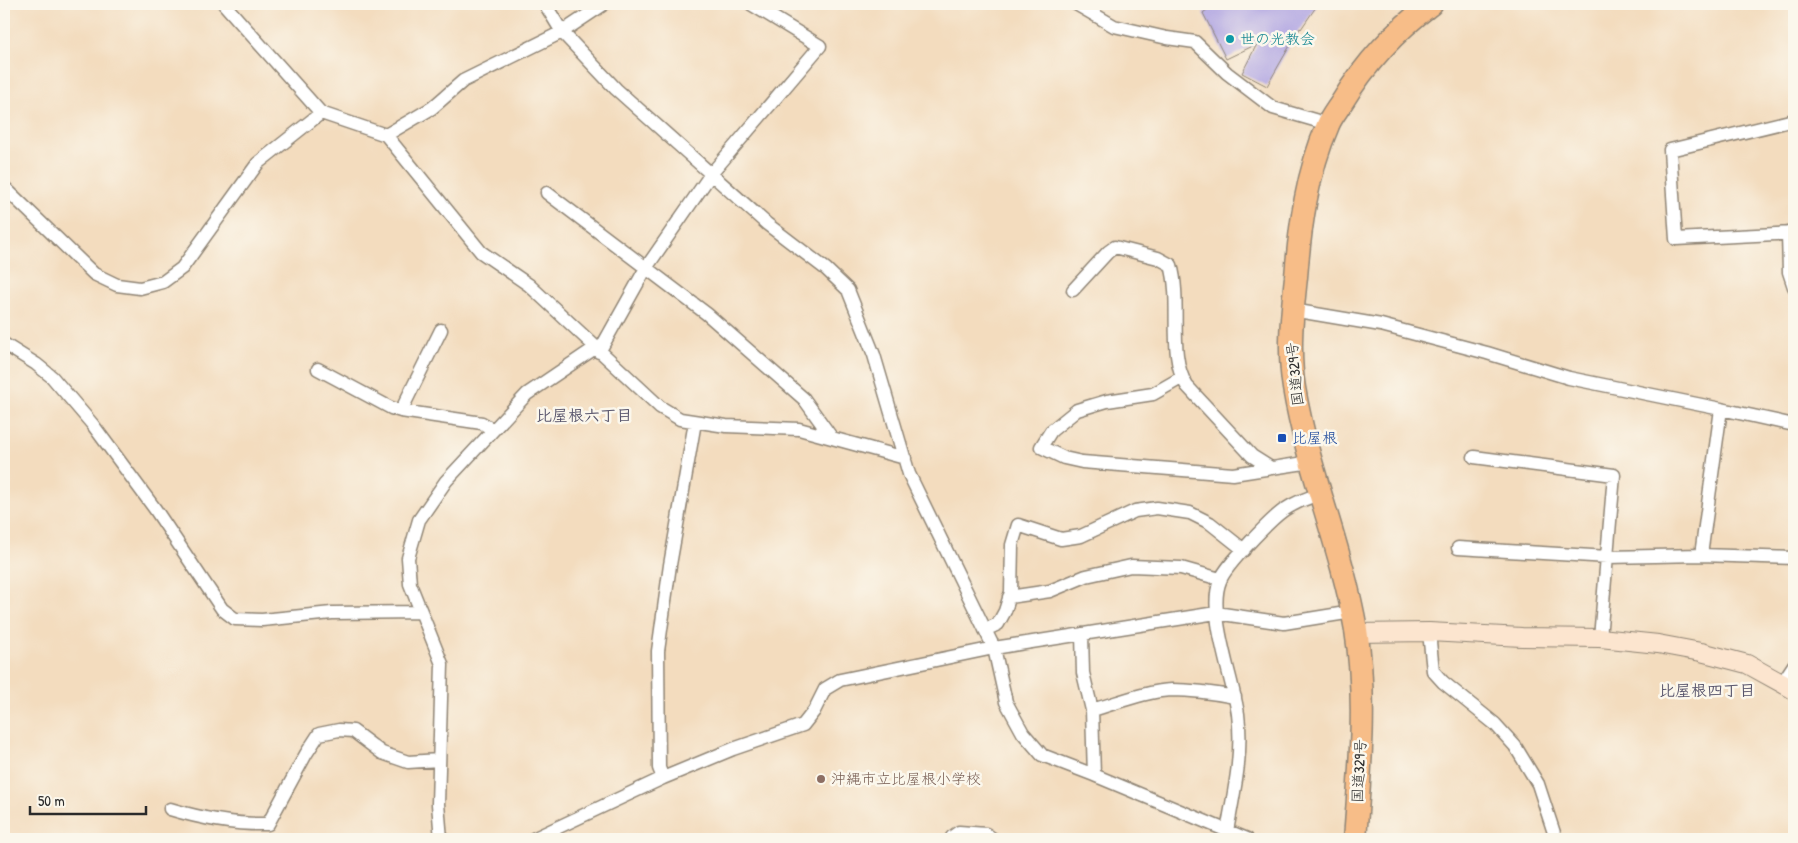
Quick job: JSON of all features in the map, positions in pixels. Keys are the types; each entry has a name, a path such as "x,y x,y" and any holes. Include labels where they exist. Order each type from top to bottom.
{"highway":[{"name":"国道329号","path":"1355,839 1361,727 1361,682 1354,622 1334,536 1310,462 1294,387 1291,348 1292,310 1304,205 1316,157 1328,124 1356,79 1373,58 1414,17 1431,4"}],"street":[{"path":"224,4 321,113 386,135 482,252 529,285 660,407 680,419 726,426 799,429 905,458"},
{"path":"545,4 562,32 616,89 767,224 826,269 848,290 874,355 909,474 994,648 1006,702 1023,733 1042,756 1094,775 1247,839"},
{"path":"386,135 432,108 463,81 562,32 604,4"},
{"path":"441,839 438,804 442,664 410,584 408,558 419,520 446,481 527,394 597,350 646,268 711,174 820,46 751,4"},
{"path":"1076,4 1114,26 1167,38 1195,42 1227,73 1274,108 1328,124"},
{"path":"4,187 94,274 117,286 140,288 163,282 182,268 258,163 321,113"},
{"path":"1794,120 1670,150 1676,239 1791,233 1789,272 1794,287"},
{"path":"546,193 707,314 804,399 832,438"},
{"path":"1074,290 1108,252 1115,247 1158,258 1172,265 1177,317 1177,365 1182,378 1186,386 1252,456 1271,468"},
{"path":"1292,310 1380,325 1487,353 1569,378 1794,425"},
{"path":"401,411 441,330"},
{"path":"4,344 36,364 52,377 93,424 155,509 222,609 235,619 262,620 332,613 420,612"},
{"path":"318,369 391,408 482,423 493,430"},
{"path":"1182,378 1153,394 1107,401 1077,410 1051,431 1042,447 1064,458 1082,462 1233,474 1310,462"},
{"path":"1700,555 1721,409"},
{"path":"663,778 659,768 658,651 670,565 695,422"},
{"path":"1474,457 1614,476 1600,638"},
{"path":"1227,831 1237,778 1240,749 1238,715 1216,613 1216,594 1220,579 1278,513 1304,498 1321,494"},
{"path":"985,630 998,624 1005,611 1009,597 1012,545 1018,525 1061,539 1081,536 1135,512 1157,508 1190,513 1210,522 1244,550"},
{"path":"1458,548 1608,558 1700,555 1794,558"},
{"path":"1009,597 1050,591 1086,576 1131,566 1181,568 1220,579"},
{"path":"533,839 663,778 733,749 803,725 814,711 825,689 840,680 994,648 1216,613 1284,623 1354,622 1429,632 1522,637 1600,638 1658,644 1747,664 1788,687 1794,665"},
{"path":"1429,632 1433,671 1443,682 1495,724 1515,746 1538,784 1556,839"},
{"path":"1082,634 1083,673 1092,710 1094,775"},
{"path":"1092,710 1136,697 1171,690 1234,697"},
{"path":"170,809 202,818 243,825 268,824 306,754 320,734 339,730 353,731 382,753 408,762 440,760"},
{"path":"952,839 959,832 986,834 993,839"}],"building":[{"path":"1214,4 1318,4 1300,28 1267,86 1242,73 1257,44 1226,59 1203,13"}],"place":[{"name":"世の光教会","path":"1230,39"},
{"name":"比屋根","path":"1282,438"},
{"name":"沖縄市立比屋根小学校","path":"821,779"}],"district":[{"name":"比屋根六丁目","path":"584,415"},
{"name":"比屋根四丁目","path":"1707,690"}]}
